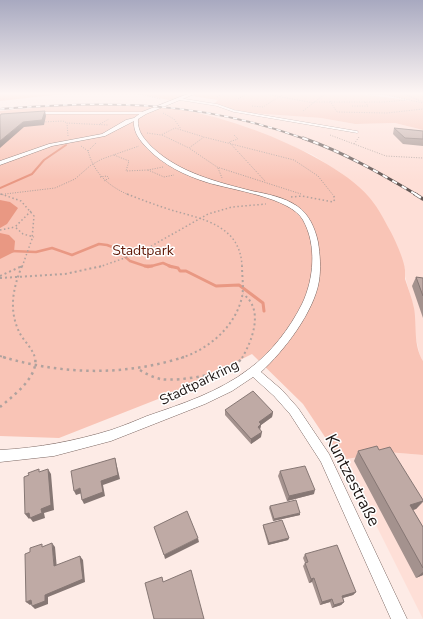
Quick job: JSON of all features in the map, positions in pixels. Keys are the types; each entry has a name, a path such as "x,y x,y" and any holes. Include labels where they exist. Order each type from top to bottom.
{"street":[{"path":"0,162 72,140 103,135 126,122"},
{"path":"136,122 137,133"},
{"name":"Stadtparkring","path":"0,456 25,455 65,448 107,437 176,412 234,384 254,372 297,321 312,293 317,273 316,256 310,226 301,212 279,200 218,184 185,172 159,158 137,133"},
{"name":"Kuntzestraße","path":"254,372 278,393 294,412 325,458 399,619"}],"lane":[{"path":"298,122 357,132"}],"path":[{"path":"72,140 67,134 66,123 76,122 97,125 107,124 116,128"},
{"path":"97,125 103,122"},
{"path":"175,122 181,129"},
{"path":"137,133 161,135 176,141 180,145 189,148 218,168 266,182 316,200 333,202 335,199 319,177 305,164 229,142 204,137 181,129 170,129 161,135"},
{"path":"327,134 377,154 397,158 423,158"},
{"path":"0,356 35,365 71,371 105,372 159,366 218,340 227,331 239,308 244,285 242,265 237,246 222,228 213,222 138,198 104,181 91,165 88,151 103,135"},
{"path":"229,142 238,139 234,135"},
{"path":"189,148 204,137"},
{"path":"229,142 266,182"},
{"path":"1,194 55,188 75,179 91,165 113,155 146,144"},
{"path":"113,155 127,158 129,161 126,171 148,170 170,164"},
{"path":"148,170 164,177 185,172"},
{"path":"100,177 107,176 109,178 104,181"},
{"path":"0,407 20,389 35,365 34,353 21,335 15,322 12,298 17,278 34,237 35,221 32,211 21,201 1,194"},
{"path":"0,277 17,278 61,275 122,260 154,246 201,217 223,209 279,200"},
{"path":"0,230 15,227 32,211"},
{"path":"15,227 23,234 34,237"},
{"path":"0,277 22,266"},
{"path":"139,369 161,379 190,378 213,373 238,363 245,354 256,325 255,311 251,302 248,297 242,294"}],"shaded area":[{"path":"226,122 343,122 355,124 395,123 423,130 423,361 420,356 414,329 414,308 405,276 405,269 369,197 341,173 313,155 278,140"},
{"path":"0,200 10,202 18,208 7,224 0,228"},
{"path":"0,233 9,235 15,241 14,252 0,259"},
{"path":"387,452 423,455 423,619 358,489 339,458 347,459"}],"green space":[{"name":"Stadtpark","path":"0,122 232,122 282,141 332,167 353,182 369,197 382,215 403,260 405,279 414,308 418,348 423,361 423,455 387,452 347,459 339,458 303,404 252,354 176,392 59,438 0,436"},
{"path":"343,122 423,122 423,130 395,123 355,124"}],"building":[{"path":"0,122 24,122 23,122 0,141"},
{"path":"394,128 423,131 423,139 405,138"},
{"path":"416,277 423,278 423,296"},
{"path":"253,391 273,412 259,422 261,424 258,427 262,432 251,439 225,410"},
{"path":"377,446 379,450 390,447 423,500 410,505 423,527 423,568 358,451"},
{"path":"115,458 118,475 101,481 103,492 82,500 80,488 74,491 71,471"},
{"path":"305,466 315,490 289,496 280,471"},
{"path":"39,469 39,472 48,469 51,505 41,509 42,513 30,518 29,513 25,514 24,477 29,475 28,473"},
{"path":"296,500 300,513 274,519 270,506"},
{"path":"187,511 198,538 164,555 154,527"},
{"path":"282,520 289,538 269,543 263,525"},
{"path":"52,543 54,566 80,556 83,579 45,595 45,601 32,606 31,600 26,602 25,554 30,552 30,548 42,544 42,547"},
{"path":"337,545 356,592 342,596 344,602 334,605 332,599 322,602 314,578 311,579 305,563 308,562 305,554"},
{"path":"191,570 204,619 154,619 145,583 162,577 163,582"}],"waterway":[{"path":"0,188 32,174 44,160 66,145"},
{"path":"11,251 36,252 52,248 72,255 99,244 115,248 130,261 145,266"},
{"path":"152,266 163,263 170,266"},
{"path":"145,266 152,266"},
{"path":"145,266 152,266"},
{"path":"170,266 178,268 180,271 186,271 216,286 239,285 263,303 264,311"}],"railway":[{"path":"250,122 305,139"},
{"path":"303,138 361,164 417,195"},
{"path":"415,194 423,199"}]}
